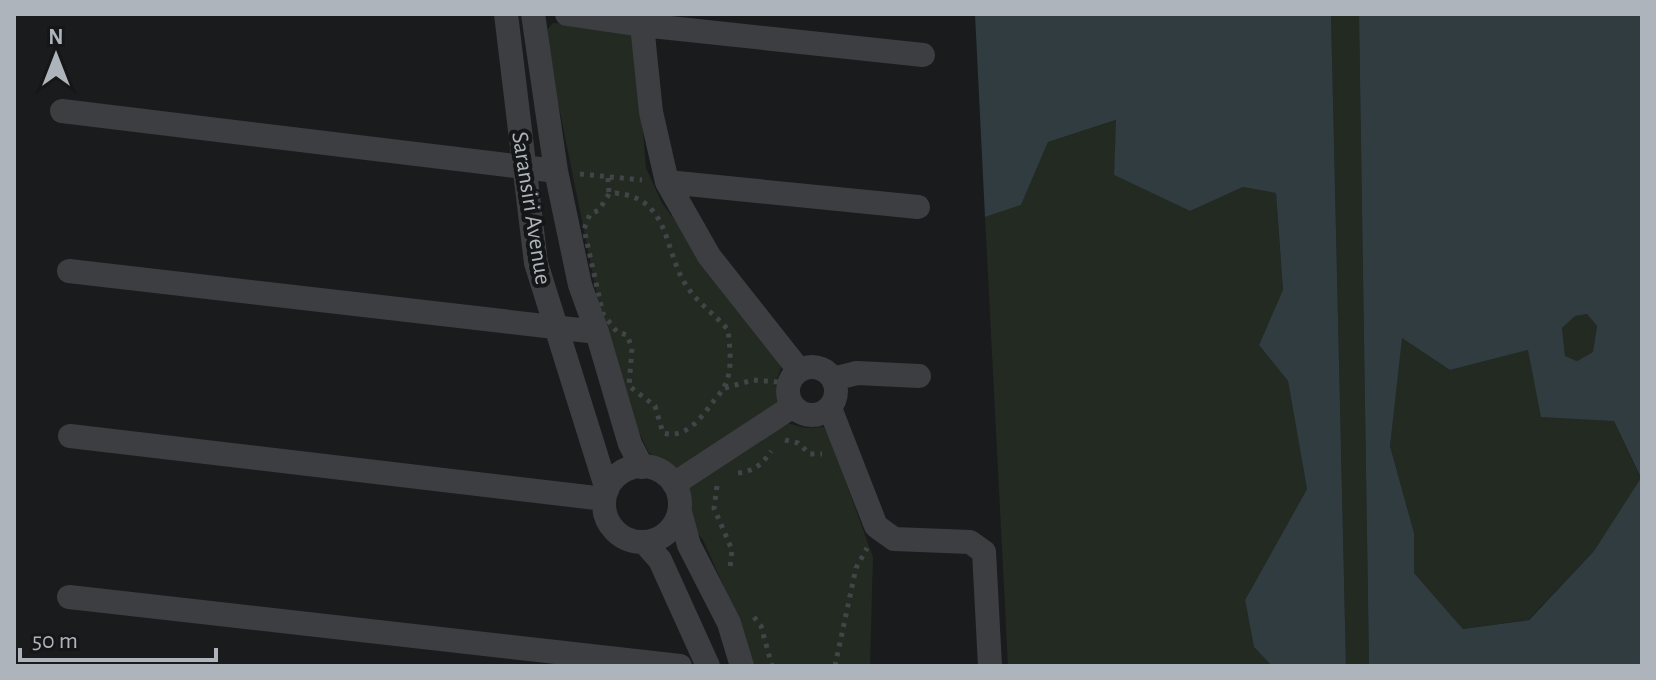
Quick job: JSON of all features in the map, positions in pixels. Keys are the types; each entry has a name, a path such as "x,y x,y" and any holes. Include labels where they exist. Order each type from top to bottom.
{"street":[{"name":"Saransiri Avenue","path":"506,14 522,167 536,263 606,494"},
{"name":"Saransiri Avenue","path":"533,14 556,171 580,285 630,444 642,467"},
{"path":"567,14 923,55"},
{"path":"642,25 651,112 667,182 709,256 794,387 807,415 816,415 830,408 837,394 833,379 822,368 806,367 794,387 674,484"},
{"path":"62,111 556,171"},
{"path":"667,182 918,207"},
{"path":"69,271 597,332"},
{"path":"833,379 857,373 919,376"},
{"path":"830,408 876,526 894,539 970,542 984,552 990,666"},
{"path":"70,436 606,494"},
{"path":"680,512 667,533 644,542 620,535 611,526 605,515 606,494 613,479 623,471 642,467 659,470 674,484 689,545 729,623 742,666"},
{"path":"644,542 660,560 708,666"},
{"path":"69,597 680,666"}],"path":[{"path":"556,171 667,182"},
{"path":"608,178 609,194 599,210 590,214 584,229 603,314 617,332 627,335 632,348 629,386 655,406 663,433 673,436 687,430 702,417 724,388 730,361 728,330 690,292 682,279 670,241 652,209 629,194 609,194"},
{"path":"724,388 753,380 794,387"},
{"path":"732,474 750,471 761,464 773,447 784,440 798,443 810,454 822,454 844,443"},
{"path":"725,478 718,483 714,493 714,508 732,550 730,574"},
{"path":"835,666 856,568 867,548 885,532"},
{"path":"753,616 761,626 772,666"}],"shaded area":[{"path":"975,14 1331,14 1346,666 1272,666 1254,647 1245,600 1307,489 1288,381 1259,345 1283,290 1276,193 1243,187 1190,211 1114,175 1116,120 1048,142 1021,205 985,217"},
{"path":"1331,14 1359,14 1369,666 1346,666"},
{"path":"1359,14 1642,14 1642,666 1369,666","holes":["1587,314 1597,326 1593,352 1577,361 1565,356 1562,328 1575,316","1402,338 1450,370 1528,350 1541,417 1614,421 1641,478 1594,551 1529,620 1463,629 1414,573 1414,533 1390,446"]},
{"path":"553,23 630,28 637,60 646,168 662,203 782,365 775,384 788,423 805,428 826,427 873,557 870,666 751,666 745,634 703,540 689,522 690,492 675,468 649,453 629,412 605,335 544,33"},
{"path":"1117,120 1114,175 1190,211 1243,187 1276,193 1283,291 1259,345 1288,381 1307,489 1245,600 1254,647 1272,666 1008,666 985,217 1021,205 1048,142"},
{"path":"1587,314 1597,326 1593,352 1577,361 1565,356 1562,328 1575,316"},
{"path":"1401,337 1450,370 1528,350 1614,421 1641,479 1594,551 1528,620 1463,629 1414,573 1414,533 1390,446"}]}
